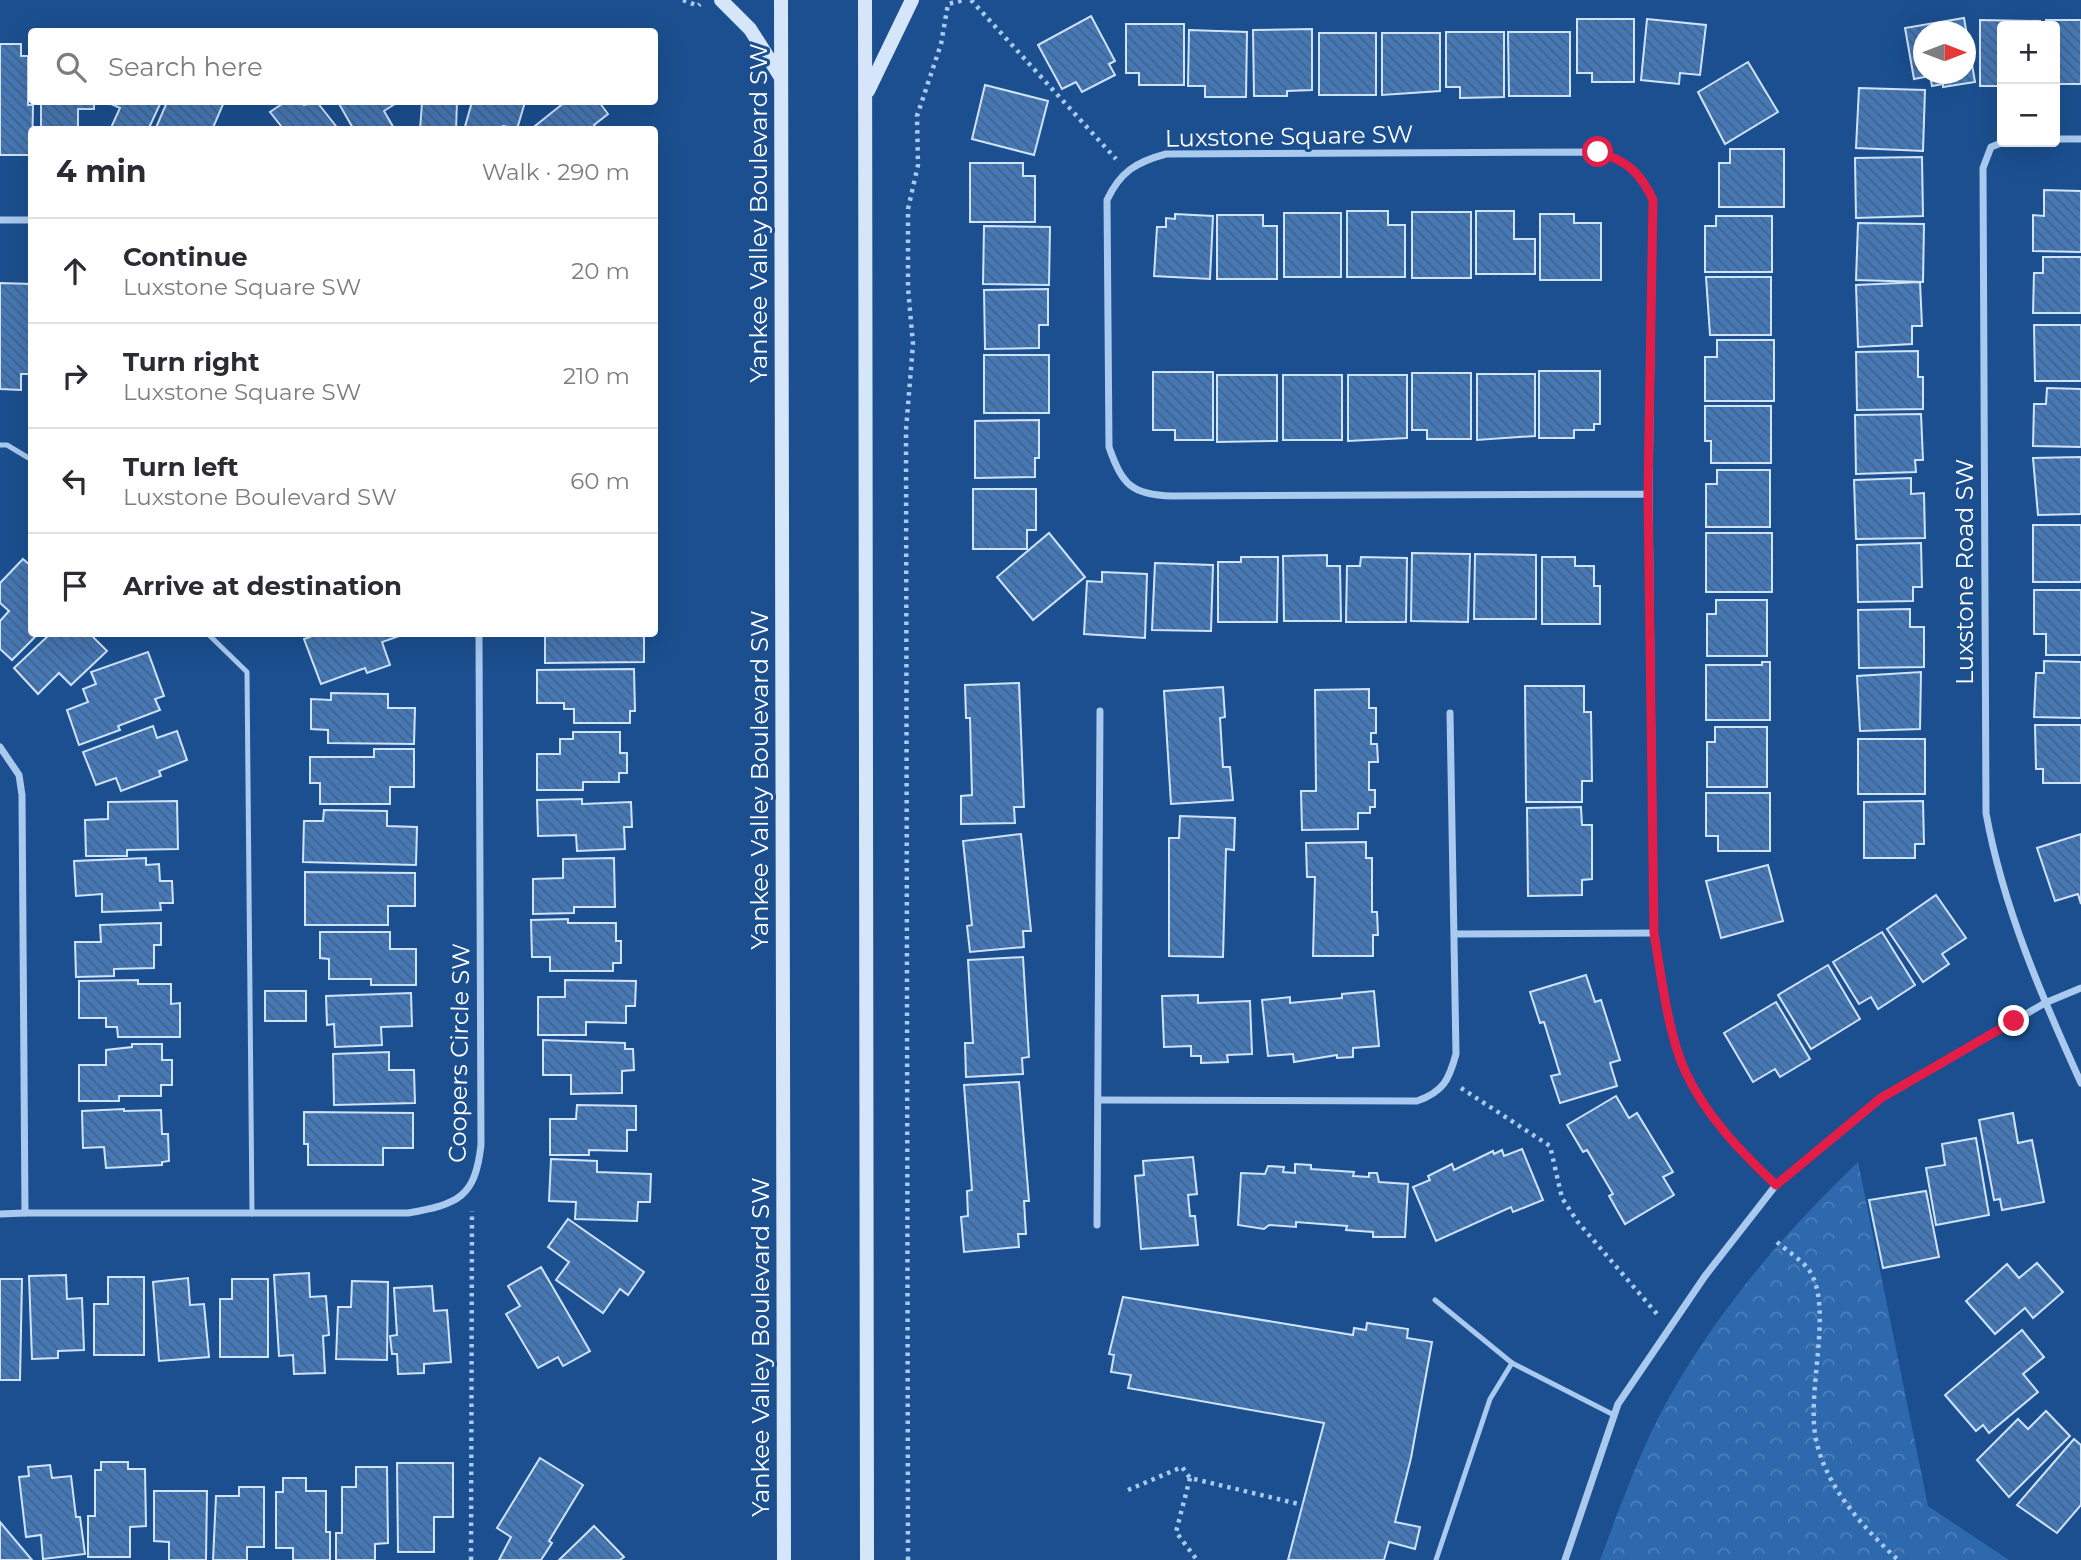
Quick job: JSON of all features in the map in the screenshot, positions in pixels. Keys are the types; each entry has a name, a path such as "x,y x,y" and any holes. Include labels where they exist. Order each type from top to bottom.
{"main road":[{"path":"721,0 750,29 781,78"},
{"name":"Yankee Valley Boulevard SW","path":"781,0 784,1560"},
{"path":"865,0 867,1560"},
{"path":"866,95 912,0"}],"street":[{"path":"2060,139 2081,139"},
{"name":"Luxstone Road SW","path":"1997,144 1991,146 1983,168 1986,814 1994,858 2045,1003"},
{"name":"Luxstone Square SW","path":"1126,170 1143,160 1166,154 1584,152 1614,156 1633,167 1645,182 1653,200 1648,494 1654,933 1665,999 1685,1070 1730,1142 1776,1185"},
{"path":"1126,170 1107,200 1109,447 1118,472 1131,488 1150,495 1171,496 1648,494"},
{"path":"0,220 28,220"},
{"name":"Coopers Circle SW","path":"0,1214 408,1213 437,1208 457,1199 472,1185 478,1172 481,1145 479,637"},
{"path":"1097,1225 1100,711"},
{"path":"1098,1100 1417,1101 1437,1095 1449,1080 1456,1054 1450,713"},
{"path":"0,747 19,775 22,795 25,1213"},
{"path":"1455,934 1654,933"},
{"path":"1565,1560 1618,1404 1669,1328 1776,1185 1881,1098 2045,1003 2081,988"},
{"path":"2045,1003 2081,1083"}],"lane":[{"path":"0,445 7,445 28,458"},
{"path":"211,637 247,673 252,1214"},
{"path":"1435,1300 1512,1363 1614,1415"},
{"path":"1436,1560 1490,1399 1512,1363"}],"path":[{"path":"682,0 698,6"},
{"path":"908,1560 906,430 913,344 908,288 908,209 918,165 917,116 941,44 946,2 964,0"},
{"path":"971,0 1126,170"},
{"path":"1449,1080 1550,1146 1562,1198 1577,1221 1669,1328"},
{"path":"471,1560 472,1185"},
{"path":"1777,1242 1810,1270 1821,1305 1812,1416 1826,1471 1863,1528 1898,1560"},
{"path":"1128,1490 1182,1467 1190,1478 1303,1505"},
{"path":"1190,1478 1176,1532 1197,1560"}],"green space":[{"path":"1858,1162 1928,1506 2009,1560 1600,1560 1647,1441 1686,1369 1729,1305 1753,1275 1830,1189"}],"building":[{"path":"1091,16 1115,61 1109,64 1115,75 1082,92 1076,82 1062,89 1038,45"},
{"path":"1577,19 1634,19 1634,82 1592,82 1592,73 1577,73"},
{"path":"1647,19 1706,25 1700,75 1680,73 1679,84 1641,80"},
{"path":"1980,20 2040,21 1997,21 1997,86 1980,86"},
{"path":"2081,20 2081,84 2060,84 2060,21 2046,21"},
{"path":"1126,24 1184,24 1184,85 1139,85 1139,73 1126,73"},
{"path":"1913,27 1913,73 1905,28"},
{"path":"1312,29 1312,90 1287,91 1287,96 1254,96 1253,30"},
{"path":"1189,30 1247,32 1246,97 1205,97 1205,86 1188,86"},
{"path":"1446,32 1504,32 1504,97 1460,98 1460,87 1446,87"},
{"path":"1508,32 1570,32 1570,96 1509,96"},
{"path":"1319,33 1376,33 1376,95 1319,95"},
{"path":"1382,33 1440,33 1440,91 1382,95"},
{"path":"0,44 21,44 21,56 28,56 28,105 33,105 33,126 28,126 28,155 0,155"},
{"path":"1748,62 1778,112 1725,144 1698,92"},
{"path":"985,85 1048,101 1034,155 972,139"},
{"path":"1859,88 1925,90 1923,151 1856,148"},
{"path":"41,105 94,105 94,109 78,109 78,126 41,126"},
{"path":"114,105 160,105 150,126 112,126 120,108"},
{"path":"166,105 223,105 214,126 157,126"},
{"path":"280,105 319,105 336,126 281,126 270,112"},
{"path":"340,105 393,105 384,111 393,126 352,126"},
{"path":"422,105 457,105 456,126 420,126"},
{"path":"471,105 524,105 518,126 465,126"},
{"path":"561,105 601,105 608,114 595,126 535,126"},
{"path":"1730,149 1784,149 1784,207 1719,207 1719,163 1730,163"},
{"path":"1922,157 1923,216 1856,218 1855,158"},
{"path":"970,163 1023,163 1023,176 1035,176 1035,222 970,222"},
{"path":"2044,190 2081,191 2081,252 2033,251 2033,215 2044,216"},
{"path":"1347,211 1388,211 1388,225 1405,225 1405,277 1347,277"},
{"path":"1476,211 1514,211 1514,239 1535,239 1535,274 1476,274"},
{"path":"1412,212 1471,212 1471,278 1412,278"},
{"path":"1284,213 1341,213 1341,277 1284,277"},
{"path":"1175,214 1213,216 1210,279 1154,276 1157,227 1166,227 1166,218 1175,219"},
{"path":"1540,214 1574,214 1574,223 1601,223 1601,280 1540,280"},
{"path":"1217,215 1263,215 1263,226 1277,226 1277,279 1217,279"},
{"path":"1716,216 1772,216 1772,272 1705,272 1705,226 1716,226"},
{"path":"1858,223 1924,224 1923,282 1856,280"},
{"path":"984,226 1050,227 1049,285 983,284"},
{"path":"2043,257 2081,257 2081,313 2033,313 2034,273 2043,273"},
{"path":"1706,277 1771,277 1771,335 1710,335"},
{"path":"1920,282 1922,326 1912,326 1912,344 1858,347 1856,285"},
{"path":"0,283 28,284 28,374 21,374 21,390 0,389"},
{"path":"1048,289 1048,325 1039,325 1039,348 985,349 984,290"},
{"path":"2034,325 2081,325 2081,381 2035,381"},
{"path":"1717,340 1774,340 1774,401 1705,401 1705,357 1717,357"},
{"path":"1918,351 1918,377 1923,377 1923,409 1857,410 1856,352"},
{"path":"984,355 1049,355 1049,413 984,413"},
{"path":"1539,371 1600,371 1600,424 1594,424 1594,430 1574,430 1574,438 1539,438"},
{"path":"1153,372 1213,372 1213,440 1175,440 1175,430 1153,430"},
{"path":"1412,373 1471,373 1471,439 1427,439 1427,430 1412,430"},
{"path":"1477,374 1535,374 1535,436 1477,440"},
{"path":"1217,375 1277,375 1277,441 1217,442"},
{"path":"1283,375 1342,375 1342,440 1283,440"},
{"path":"1348,375 1407,375 1407,438 1348,441"},
{"path":"2047,388 2081,389 2081,447 2033,446 2034,404 2046,404"},
{"path":"1705,406 1771,406 1771,463 1711,463 1711,441 1705,441"},
{"path":"1921,414 1923,460 1915,460 1916,472 1856,474 1855,415"},
{"path":"1039,420 1039,458 1035,458 1035,477 975,478 975,421"},
{"path":"2081,457 2081,514 2038,515 2033,458"},
{"path":"1717,470 1770,470 1770,527 1706,527 1706,484 1717,484"},
{"path":"1911,478 1911,494 1924,493 1925,538 1856,539 1854,480"},
{"path":"973,489 1036,489 1036,530 1027,530 1027,549 973,549"},
{"path":"2033,525 2081,525 2081,582 2033,582"},
{"path":"1049,533 1085,577 1033,620 997,577"},
{"path":"1706,533 1772,533 1772,592 1706,592"},
{"path":"1921,543 1922,587 1913,587 1913,601 1858,602 1857,545"},
{"path":"1412,553 1470,554 1468,622 1411,621"},
{"path":"1475,554 1536,555 1536,619 1474,619"},
{"path":"1327,555 1327,566 1340,566 1341,621 1284,621 1283,556"},
{"path":"1241,557 1278,557 1277,622 1218,622 1218,562 1241,562"},
{"path":"1361,557 1407,558 1406,622 1346,622 1347,566 1360,566"},
{"path":"1542,557 1575,557 1575,566 1594,566 1594,586 1600,586 1600,624 1542,624"},
{"path":"23,559 28,563 28,637 35,637 12,660 0,649 0,621 9,611 0,603 0,583"},
{"path":"1155,563 1213,565 1211,631 1152,630"},
{"path":"1102,572 1147,574 1145,638 1084,634 1087,581 1102,582"},
{"path":"2034,590 2081,590 2081,655 2046,655 2046,634 2034,634"},
{"path":"1716,600 1767,600 1767,656 1707,656 1707,614 1716,614"},
{"path":"1910,609 1910,627 1924,627 1924,667 1859,668 1858,610"},
{"path":"47,637 93,637 107,651 71,685 59,673 38,694 14,668"},
{"path":"396,637 382,642 390,665 367,673 365,668 321,684 304,639"},
{"path":"545,637 644,637 644,662 545,663"},
{"path":"148,652 164,696 155,699 160,710 118,726 120,730 79,745 67,710 88,702 83,689 96,684 91,672"},
{"path":"2044,661 2081,662 2081,718 2034,717 2036,673 2044,673"},
{"path":"1762,662 1770,662 1770,720 1706,720 1706,665 1762,665"},
{"path":"634,669 635,711 630,711 630,723 574,723 574,709 564,709 564,703 537,703 537,670"},
{"path":"1921,672 1920,729 1860,731 1857,676"},
{"path":"1019,683 1024,807 1014,807 1015,823 961,824 961,796 972,795 970,718 966,718 965,685"},
{"path":"1525,686 1584,686 1584,712 1591,712 1592,781 1582,781 1582,802 1526,802"},
{"path":"1223,687 1225,717 1220,718 1223,767 1230,767 1233,800 1171,804 1164,691"},
{"path":"1369,689 1369,708 1376,708 1376,733 1371,733 1371,744 1377,744 1378,762 1369,762 1369,790 1375,790 1375,807 1370,807 1370,813 1358,813 1358,829 1302,830 1301,791 1316,791 1315,690"},
{"path":"331,693 388,694 388,708 415,708 414,744 328,743 328,730 311,729 311,699 331,700"},
{"path":"2035,725 2081,725 2081,783 2043,783 2043,769 2036,769"},
{"path":"153,726 157,738 177,731 187,760 159,771 161,776 121,791 116,778 96,785 83,752"},
{"path":"1715,727 1767,727 1767,787 1707,787 1707,742 1715,742"},
{"path":"573,732 620,732 620,753 627,753 627,773 619,773 619,782 583,782 583,790 537,790 537,754 560,754 560,739 573,739"},
{"path":"1858,739 1925,739 1925,794 1858,794"},
{"path":"374,749 414,749 414,787 390,787 390,804 320,804 320,783 310,783 310,757 374,757"},
{"path":"1706,793 1770,793 1770,851 1718,851 1718,836 1706,836"},
{"path":"582,799 582,804 631,802 632,827 624,827 625,849 577,851 576,835 538,836 537,800"},
{"path":"177,801 178,849 127,850 127,856 86,856 85,820 108,819 108,802"},
{"path":"1923,801 1924,844 1915,844 1915,858 1864,858 1864,802"},
{"path":"1581,807 1582,825 1592,825 1592,879 1582,880 1582,895 1528,896 1527,808"},
{"path":"324,810 387,811 387,826 417,827 416,865 303,862 304,821 323,821"},
{"path":"1180,816 1235,818 1234,850 1226,849 1223,957 1169,956 1169,838 1179,838"},
{"path":"1021,834 1031,931 1023,931 1024,947 970,952 967,926 972,925 963,841"},
{"path":"2081,834 2081,904 2078,894 2055,901 2037,848"},
{"path":"1366,842 1366,858 1372,858 1372,912 1377,912 1378,935 1373,935 1373,956 1313,956 1315,877 1307,877 1306,843"},
{"path":"146,858 146,865 159,864 160,881 172,881 173,903 160,903 161,910 102,912 102,894 76,896 74,861"},
{"path":"614,858 615,907 574,907 574,913 533,914 533,879 563,878 563,859"},
{"path":"1768,865 1783,921 1721,938 1706,881"},
{"path":"305,872 415,873 415,906 388,906 388,925 305,925"},
{"path":"1936,895 1966,938 1942,954 1949,964 1923,982 1887,929"},
{"path":"568,919 568,923 616,923 616,941 621,941 621,963 613,963 613,971 550,971 550,957 532,957 531,920"},
{"path":"161,923 161,945 154,945 154,968 114,969 114,976 76,977 75,942 101,942 100,925"},
{"path":"320,932 390,932 390,949 416,949 416,985 371,985 371,979 329,979 329,959 320,958"},
{"path":"1882,932 1915,985 1878,1009 1871,997 1859,1004 1833,962"},
{"path":"1023,957 1029,1057 1022,1058 1023,1074 966,1077 965,1043 973,1043 968,960"},
{"path":"1828,965 1860,1019 1811,1049 1778,995"},
{"path":"1586,975 1595,1002 1601,1000 1620,1060 1610,1063 1617,1086 1560,1103 1551,1076 1560,1074 1544,1022 1540,1023 1530,992"},
{"path":"138,980 138,984 171,984 171,1004 180,1003 180,1037 118,1037 117,1027 106,1027 106,1018 79,1018 79,981"},
{"path":"565,980 636,981 635,1006 626,1006 626,1023 586,1022 586,1035 538,1035 538,997 565,997"},
{"path":"265,991 306,991 306,1021 265,1021"},
{"path":"1374,991 1379,1046 1353,1048 1353,1057 1337,1058 1337,1055 1294,1062 1293,1054 1268,1056 1262,1000 1290,997 1290,1003 1342,998 1342,994"},
{"path":"411,993 412,1026 381,1027 382,1045 335,1047 334,1024 327,1025 326,996"},
{"path":"1198,995 1198,1003 1250,1001 1252,1054 1227,1055 1228,1062 1201,1063 1201,1056 1191,1056 1191,1046 1164,1047 1162,996"},
{"path":"1776,1002 1810,1059 1780,1077 1775,1069 1753,1082 1724,1033"},
{"path":"543,1040 625,1043 625,1049 633,1049 634,1070 622,1071 622,1093 571,1094 571,1075 543,1075"},
{"path":"132,1044 162,1044 162,1060 172,1060 172,1085 161,1085 161,1096 119,1096 119,1101 79,1101 79,1065 106,1065 106,1050 132,1047"},
{"path":"389,1052 389,1070 414,1070 415,1103 334,1105 333,1054"},
{"path":"1019,1082 1029,1201 1024,1201 1026,1234 1018,1234 1019,1247 964,1252 961,1217 968,1216 967,1191 972,1190 964,1085"},
{"path":"1616,1096 1629,1118 1637,1113 1673,1172 1663,1177 1674,1195 1625,1224 1609,1196 1613,1194 1587,1150 1583,1152 1567,1125"},
{"path":"577,1105 636,1106 636,1130 627,1130 627,1151 589,1150 589,1155 550,1155 550,1119 576,1119"},
{"path":"161,1110 162,1134 168,1134 169,1161 162,1162 162,1165 106,1168 104,1147 83,1148 82,1111"},
{"path":"304,1112 413,1113 413,1148 383,1148 383,1165 308,1165 308,1144 304,1144"},
{"path":"2013,1113 2018,1143 2032,1140 2044,1202 2002,1210 2000,1199 1994,1200 1979,1120"},
{"path":"1976,1138 1989,1215 1936,1225 1926,1168 1945,1165 1942,1144"},
{"path":"1522,1149 1543,1200 1513,1212 1511,1207 1436,1241 1413,1187 1430,1180 1428,1176 1452,1164 1454,1170 1493,1151 1494,1154 1502,1150 1504,1156"},
{"path":"1193,1157 1197,1194 1188,1195 1190,1216 1195,1216 1198,1245 1141,1249 1135,1176 1144,1175 1143,1161"},
{"path":"551,1159 597,1161 597,1172 651,1174 650,1202 638,1202 637,1221 575,1219 576,1202 549,1201"},
{"path":"1295,1164 1311,1165 1311,1169 1354,1172 1353,1176 1369,1177 1369,1173 1377,1173 1379,1182 1408,1184 1405,1237 1373,1237 1373,1232 1346,1230 1347,1226 1296,1222 1296,1227 1269,1225 1264,1229 1238,1225 1241,1173 1265,1174 1268,1166 1284,1167 1283,1172 1295,1173"},
{"path":"1926,1191 1939,1257 1883,1268 1869,1200"},
{"path":"568,1219 644,1272 628,1295 620,1289 603,1313 556,1280 569,1262 548,1247"},
{"path":"2037,1263 2063,1292 2033,1318 2025,1308 1995,1334 1966,1301 2007,1264 2019,1278"},
{"path":"541,1267 590,1351 563,1366 558,1357 538,1368 506,1314 520,1306 508,1286"},
{"path":"309,1273 310,1297 326,1296 329,1335 323,1336 325,1373 294,1374 293,1355 279,1356 274,1275"},
{"path":"66,1275 67,1299 82,1298 84,1350 58,1351 58,1358 32,1359 29,1276"},
{"path":"108,1277 144,1277 144,1355 94,1355 94,1304 108,1304"},
{"path":"188,1278 190,1305 204,1304 209,1357 159,1361 153,1282"},
{"path":"0,1279 22,1279 20,1380 0,1380"},
{"path":"232,1279 268,1279 268,1357 220,1357 220,1299 232,1299"},
{"path":"352,1281 388,1282 387,1360 336,1359 338,1307 351,1307"},
{"path":"432,1286 434,1311 447,1310 451,1362 424,1364 424,1373 398,1374 397,1354 392,1354 390,1336 397,1335 394,1288"},
{"path":"1123,1297 1353,1335 1354,1328 1366,1330 1367,1323 1408,1329 1407,1338 1432,1342 1411,1458 1395,1522 1420,1527 1415,1549 1389,1542 1384,1560 1288,1560 1324,1423 1128,1388 1131,1375 1111,1372 1114,1355 1109,1354"},
{"path":"2022,1330 2044,1357 2023,1374 2038,1392 1989,1433 1983,1425 1976,1431 1945,1395"},
{"path":"2046,1411 2070,1436 2009,1497 1977,1460 2018,1419 2028,1429"},
{"path":"2074,1439 2081,1445 2081,1505 2057,1533 2017,1505"},
{"path":"540,1458 583,1485 549,1541 552,1543 541,1560 499,1560 511,1537 497,1528"},
{"path":"101,1462 128,1462 128,1469 145,1469 146,1526 130,1527 130,1557 88,1557 88,1516 95,1516 95,1470 101,1470"},
{"path":"397,1463 453,1463 453,1517 434,1517 434,1552 398,1552"},
{"path":"50,1465 52,1478 71,1476 76,1517 80,1517 85,1554 43,1559 41,1535 26,1537 19,1477 29,1476 28,1467"},
{"path":"356,1467 387,1467 388,1543 375,1544 375,1560 336,1560 336,1533 342,1533 342,1487 356,1487"},
{"path":"283,1478 306,1478 306,1491 326,1491 326,1532 330,1532 330,1560 293,1560 293,1548 276,1548 276,1492 283,1492"},
{"path":"239,1487 264,1487 264,1547 247,1547 247,1560 213,1560 216,1496 239,1496"},
{"path":"154,1491 207,1491 206,1560 169,1560 169,1542 154,1541"},
{"path":"0,1522 32,1560 0,1560"},
{"path":"594,1526 624,1557 620,1560 559,1560"}],"route":[{"path":"1598,152 1614,156 1633,167 1645,182 1653,200 1648,494 1654,933 1665,999 1685,1070 1730,1142 1776,1185 1881,1098 2014,1021"}]}
